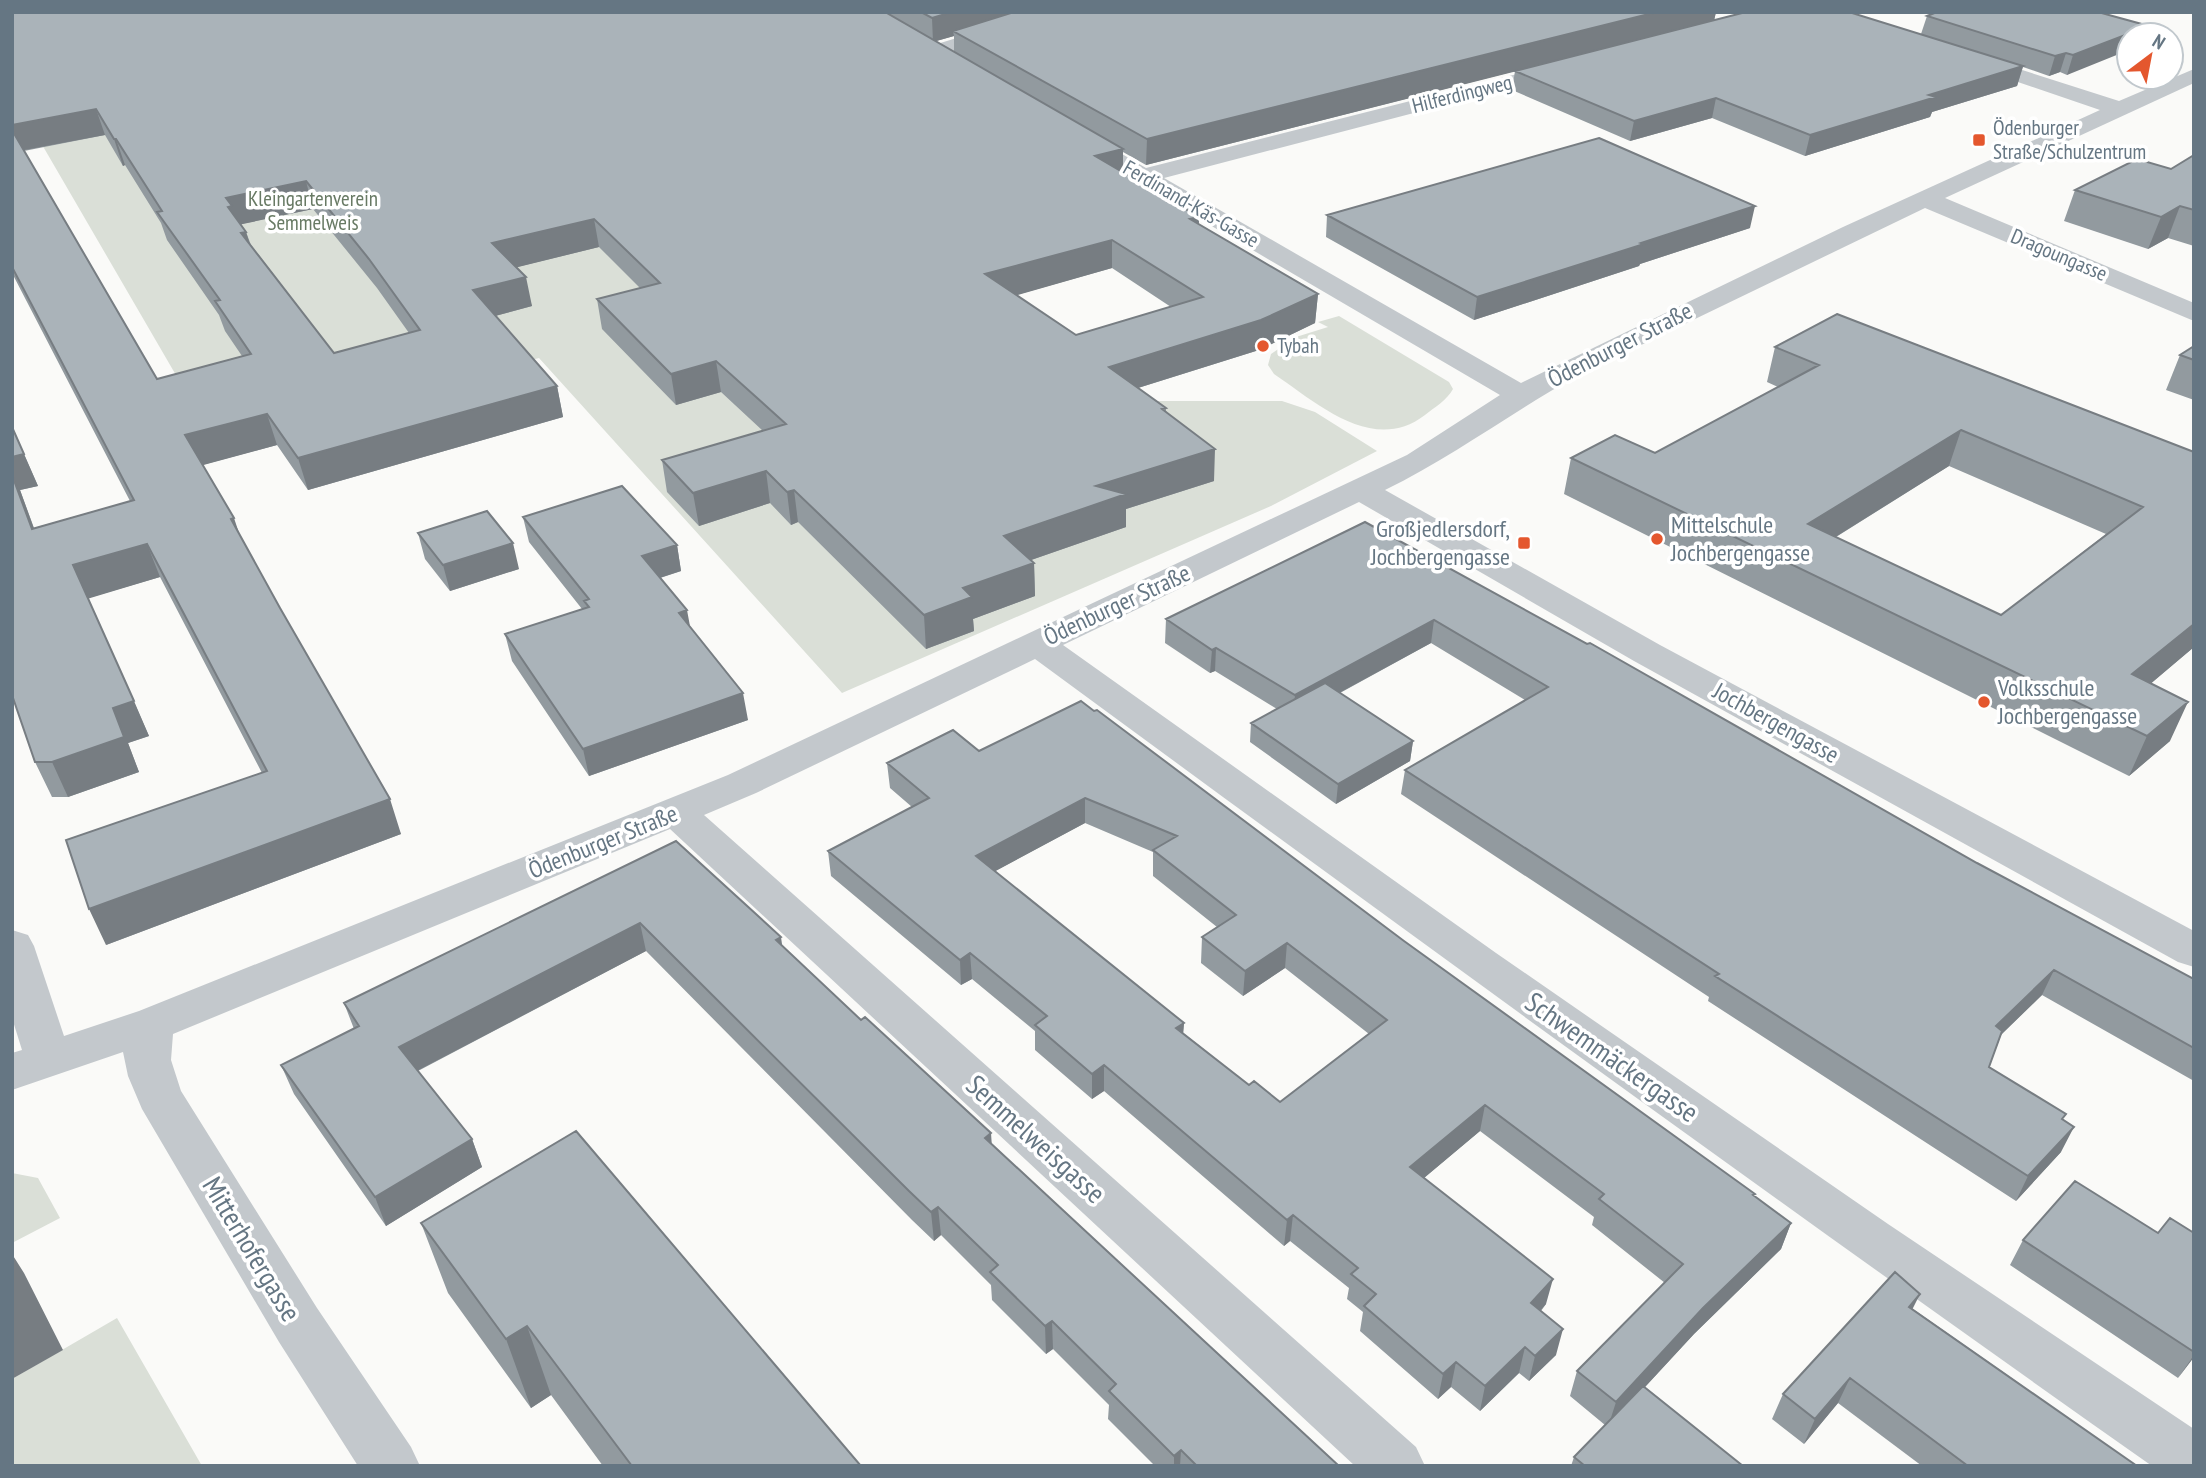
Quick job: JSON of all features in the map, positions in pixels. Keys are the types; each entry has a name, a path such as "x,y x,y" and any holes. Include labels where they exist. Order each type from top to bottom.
{"street":[{"path":"957,67 925,48 1064,12"},
{"path":"1947,52 2120,109"},
{"name":"Hilferdingweg","path":"1142,176 1586,62"},
{"name":"Ödenburger Straße","path":"30,1065 155,1023 742,784 1418,463 1521,396 1599,354 1924,198 2194,75"},
{"name":"Ferdinand-Käs-Gasse","path":"1063,129 1521,396"},
{"name":"Dragoungasse","path":"1924,198 2194,313"},
{"name":"Jochbergengasse","path":"1361,490 1647,653 2194,951"},
{"name":"Schwemmäckergasse","path":"1037,643 1491,971 1870,1239 2194,1462"},
{"name":"Semmelweisgasse","path":"676,813 1396,1466"},
{"path":"12,946 30,1065"},
{"name":"Mitterhofergasse","path":"155,1023 147,1038 145,1057 159,1096 298,1325 391,1466"}],"green space":[{"name":"Kleingartenverein Semmelweis","path":"12,12 639,41 1146,401 1282,401 1315,412 1377,451 1271,506 842,693 539,358 216,444 12,93"},
{"path":"1339,316 1449,382 1453,389 1425,415 1405,426 1386,430 1346,420 1274,374 1268,365 1271,354 1296,337 1328,327 1318,322"},
{"path":"12,1173 38,1178 60,1218 12,1243"},
{"path":"117,1318 202,1466 12,1466 12,1379"}],"building":[{"name":"Kleingartenverein Semmelweis","path":"12,12 885,12 1123,149 1095,156 1199,217 1190,219 1318,294 1261,320 1109,367 1166,408 1162,409 1215,449 1096,486 1126,494 1004,536 1034,563 963,588 972,597 924,615 794,490 787,492 766,471 693,493 662,460 786,424 716,361 671,374 597,299 660,283 594,219 492,243 526,277 473,290 557,386 298,458 267,414 185,435 234,518 231,519 280,608 390,799 89,909 66,840 267,771 147,544 73,565 134,701 113,708 124,737 52,762 35,762 12,695 12,475 32,529 134,500 12,267 12,130 157,379 251,354 215,301 220,300 157,212 162,211 96,109 12,125","holes":["306,181 369,259 420,330 334,353 241,233 246,232 228,207 232,206 226,198","1112,240 1203,297 1076,335 985,274"]},
{"path":"921,12 952,12 932,18"},
{"path":"1014,12 1657,12 1147,139 953,31"},
{"path":"1746,12 1849,12 2023,66 1929,95 1936,97 1810,135 1716,98 1634,121 1515,71"},
{"path":"1937,12 2098,12 2131,21 2115,21 2115,39 2073,55 2066,53 2055,56 1927,16"},
{"path":"1599,138 1755,206 1477,297 1327,215"},
{"path":"2194,155 2194,210 2180,206 2161,217 2075,190 2137,159 2171,169"},
{"path":"1837,314 2194,452 2194,624 2132,674 2188,702 2147,736 1571,458 1615,435 1655,453 1819,365 1775,347","holes":["1961,430 2143,507 2001,615 1808,524"]},
{"path":"2194,346 2194,360 2180,355"},
{"path":"12,427 24,454 12,457"},
{"path":"622,486 677,545 642,556 687,610 679,613 743,693 583,749 505,634 589,607 584,601 589,599 523,517"},
{"path":"487,511 513,543 443,565 418,533"},
{"path":"1365,522 1587,644 1590,643 1977,863 2194,979 2194,1048 2054,970 1996,1026 2002,1031 1989,1067 2066,1114 2062,1119 2074,1127 2028,1176 1715,976 1719,974 1405,770 1548,687 1434,620 1295,695 1216,648 1212,650 1166,619"},
{"path":"1325,683 1413,741 1338,784 1251,723"},
{"path":"1081,701 1094,711 1097,710 1404,941 1755,1194 1753,1195 1791,1223 1703,1308 1616,1402 1577,1371 1683,1264 1599,1199 1604,1194 1485,1105 1410,1167 1553,1279 1531,1303 1563,1329 1535,1356 1525,1347 1485,1386 1456,1362 1443,1374 1364,1306 1376,1294 1351,1274 1358,1268 1293,1215 1287,1220 1104,1065 1092,1074 1035,1025 1047,1016 970,953 960,960 828,851 929,798 887,763 953,730 979,751","holes":["1085,798 1177,836 1153,850 1236,915 1202,937 1245,971 1287,943 1387,1020 1280,1102 1254,1081 1249,1085 1176,1028 1184,1023 976,856"]},
{"path":"676,841 781,937 776,940 861,1020 865,1017 991,1133 985,1138 1339,1466 1197,1466 1181,1450 1174,1456 1109,1391 1116,1384 1052,1321 1045,1326 990,1272 998,1265 938,1207 931,1212 909,1191 640,923 399,1047 472,1139 375,1197 281,1065 359,1026 344,1003"},
{"path":"576,1131 861,1466 632,1466 527,1326 506,1339 421,1223"},
{"path":"2075,1181 2158,1233 2170,1218 2194,1233 2194,1352 2023,1240"},
{"path":"1895,1272 1920,1294 1909,1307 2137,1466 1968,1466 1850,1378 1815,1419 1783,1394"},
{"path":"1643,1386 1743,1466 1585,1466 1574,1457"}],"place":[{"name":"Ödenburger Straße/Schulzentrum","path":"1979,140"},
{"name":"Tybah","path":"1263,346"},
{"name":"Mittelschule Jochbergengasse","path":"1657,539"},
{"name":"Großjedlersdorf, Jochbergengasse","path":"1524,543"},
{"name":"Volksschule Jochbergengasse","path":"1984,702"}]}
